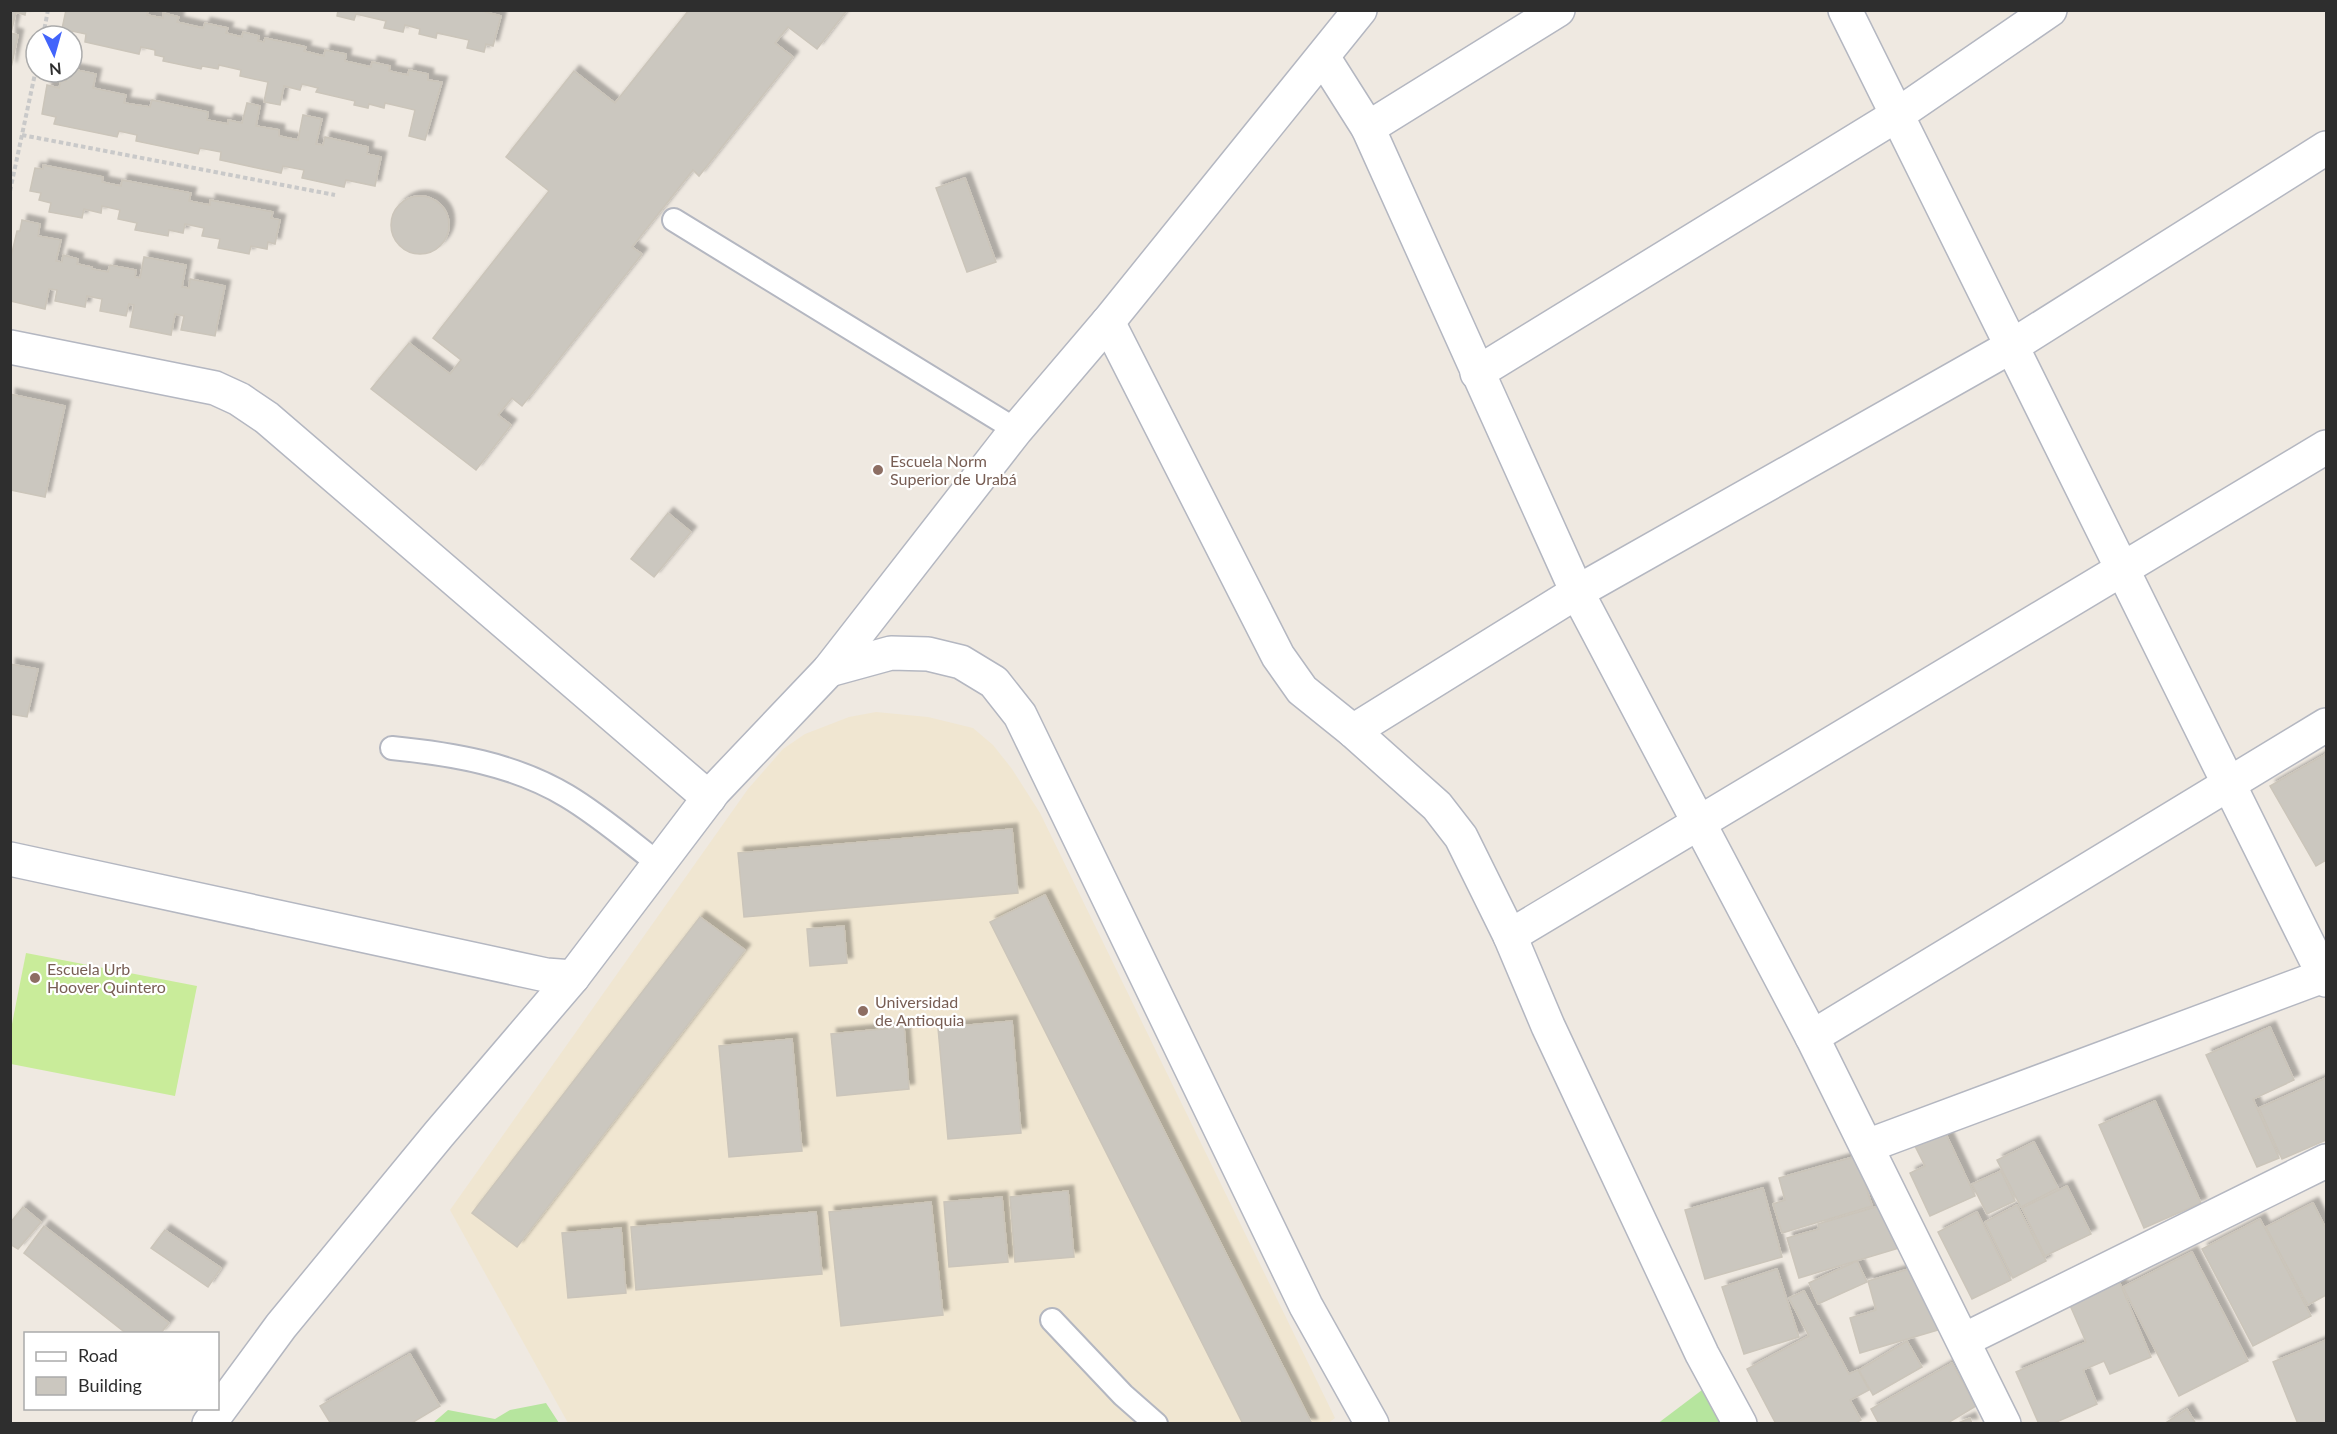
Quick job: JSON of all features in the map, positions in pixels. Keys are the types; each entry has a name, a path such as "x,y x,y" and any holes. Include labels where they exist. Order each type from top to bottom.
{"street":[{"path":"209,1424 281,1326 439,1134 573,977 709,798 829,670 1016,430 1108,322 1360,10"},
{"path":"1368,128 1558,10"},
{"path":"1845,10 2326,977 1867,1146"},
{"path":"1477,373 1897,115 2050,10"},
{"path":"1323,57 1368,128 1577,592 1812,1037 2004,1424"},
{"path":"1353,731 1577,592 2012,345 2326,148"},
{"path":"1108,322 1278,656 1302,690 1353,731 1437,806 1461,837 1510,936 1548,1026 1702,1354 1740,1424"},
{"path":"10,347 215,388 239,399 267,418 709,798"},
{"path":"1510,936 2326,447"},
{"path":"829,670 891,653 928,654 961,662 994,682 1020,715 1306,1306 1370,1423"},
{"path":"1812,1037 2326,725"},
{"path":"10,859 546,975 573,977"},
{"path":"1964,1340 2326,1161"}],"lane":[{"path":"674,220 1016,430"},
{"path":"392,748 476,761 534,779 568,796 660,864"},
{"path":"1052,1320 1123,1395 1156,1424"}],"path":[{"path":"10,192 33,84"},
{"path":"22,135 334,195"}],"shaded area":[{"name":"Universidad de Antioquia","path":"876,712 928,717 973,728 993,745 1012,769 1040,813 1335,1418 1327,1424 568,1423 450,1210 748,789 783,749 805,734 849,717"}],"green space":[{"path":"26,953 197,986 175,1096 11,1064 11,1029"},
{"path":"1706,1387 1733,1424 1657,1424"},
{"path":"546,1403 559,1423 433,1423 448,1410 495,1419 510,1410"}],"building":[{"path":"10,10 26,10 25,15 16,12 11,33 18,35 11,68"},
{"path":"66,10 148,10 147,15 163,18 163,13 179,17 177,22 203,28 205,23 228,28 226,33 242,37 243,32 259,36 258,41 264,42 265,38 306,47 304,51 324,56 325,50 346,54 345,61 371,67 372,62 390,66 389,71 408,75 409,70 428,74 428,80 442,82 425,140 409,136 415,110 385,103 384,108 369,104 368,108 354,105 355,101 316,92 318,88 302,84 300,90 284,86 280,105 264,102 268,82 240,76 241,70 219,65 218,69 202,66 201,69 163,61 164,57 155,55 155,50 141,47 139,54 85,42 84,24 63,24"},
{"path":"338,10 478,10 501,16 493,46 486,44 484,52 467,48 469,40 437,33 436,38 419,34 420,29 405,25 403,32 384,28 386,21 356,14 354,20 337,16"},
{"path":"689,10 847,10 817,49 788,27 775,43 793,57 699,176 693,170 632,247 642,254 522,406 512,398 498,415 511,425 476,470 371,389 409,343 450,374 461,360 433,338 549,191 506,157 574,71 615,103"},
{"path":"84,72 96,74 93,88 126,95 124,103 150,107 152,100 208,112 207,120 228,124 228,120 242,123 247,103 260,106 256,126 279,130 279,136 298,140 303,115 322,119 316,144 323,145 325,137 368,147 367,154 381,157 375,186 346,180 344,187 302,178 304,170 283,166 281,173 220,160 221,152 200,148 198,154 136,141 137,135 119,131 117,137 54,124 56,117 42,114 47,85 59,88 60,84 84,84"},
{"path":"43,165 103,177 102,182 121,186 122,180 191,193 189,201 210,205 210,200 273,212 271,218 280,220 275,244 268,242 267,249 251,246 249,254 218,248 220,239 202,236 204,228 185,224 183,233 169,230 168,236 135,230 137,223 118,219 120,210 102,206 101,213 84,209 82,218 49,212 51,203 39,200 41,193 30,191 35,168 43,169"},
{"path":"965,178 996,262 967,272 936,188"},
{"path":"420,196 431,198 444,209 449,225 447,236 436,249 420,254 409,252 396,241 391,225 393,214 404,201"},
{"path":"22,220 40,224 38,236 61,240 56,261 62,262 63,255 78,259 77,264 92,267 92,269 108,272 110,265 136,270 135,277 140,278 144,257 186,265 182,287 189,288 190,279 225,286 215,336 181,330 184,316 175,314 171,335 130,327 134,305 129,304 126,316 100,311 102,299 87,296 85,307 55,301 57,290 49,289 45,309 10,301 10,261"},
{"path":"10,394 65,406 45,497 10,490"},
{"path":"668,513 691,532 654,577 631,559"},
{"path":"10,664 38,669 27,717 10,714"},
{"path":"2326,754 2326,860 2316,866 2270,786"},
{"path":"1012,829 1018,893 744,917 738,853"},
{"path":"1045,895 1312,1424 1243,1424 990,922"},
{"path":"700,917 745,950 517,1247 472,1213"},
{"path":"844,926 847,963 810,966 807,929"},
{"path":"1012,1021 1021,1133 948,1139 938,1028"},
{"path":"904,1027 909,1089 837,1096 831,1034"},
{"path":"2270,1027 2294,1080 2253,1099 2279,1158 2257,1167 2206,1055"},
{"path":"792,1039 802,1151 729,1157 719,1046"},
{"path":"2326,1078 2326,1140 2282,1159 2259,1108"},
{"path":"2155,1101 2201,1203 2144,1228 2099,1125"},
{"path":"1945,1132 1975,1196 1930,1216 1910,1173 1925,1166 1915,1146"},
{"path":"2034,1142 2058,1188 2021,1207 1997,1160"},
{"path":"1857,1156 1872,1206 1782,1233 1773,1204 1785,1200 1779,1178"},
{"path":"2001,1171 2015,1201 1987,1214 1972,1184"},
{"path":"2067,1186 2091,1234 2045,1256 2022,1208"},
{"path":"1763,1188 1782,1257 1705,1279 1685,1210"},
{"path":"1068,1191 1074,1257 1015,1262 1010,1197"},
{"path":"1002,1197 1008,1262 949,1267 944,1202"},
{"path":"931,1202 943,1315 841,1326 829,1212"},
{"path":"2313,1203 2326,1229 2326,1295 2308,1305 2266,1227"},
{"path":"1886,1204 1899,1248 1799,1278 1787,1238 1819,1229 1818,1224"},
{"path":"2017,1205 2046,1261 2013,1278 1985,1222"},
{"path":"23,1207 41,1222 18,1249 10,1244 10,1223"},
{"path":"816,1212 822,1274 636,1290 631,1227"},
{"path":"1977,1212 2011,1280 1972,1299 1938,1232"},
{"path":"2260,1219 2311,1316 2253,1346 2202,1249"},
{"path":"44,1226 169,1323 162,1332 124,1332 24,1253"},
{"path":"621,1228 626,1293 568,1298 562,1233"},
{"path":"165,1230 221,1268 208,1287 151,1248"},
{"path":"2192,1252 2248,1361 2179,1396 2123,1287"},
{"path":"1857,1261 1867,1282 1818,1304 1809,1283"},
{"path":"1919,1266 1938,1330 1860,1353 1850,1318 1876,1310 1868,1281"},
{"path":"1777,1269 1799,1337 1744,1354 1722,1287"},
{"path":"2119,1281 2151,1357 2110,1374 2104,1361 2083,1370 2097,1404 2052,1424 2039,1424 2016,1372 2086,1342 2069,1303"},
{"path":"1804,1291 1849,1374 1858,1370 1869,1390 1850,1400 1861,1420 1854,1424 1776,1424 1747,1369 1809,1336 1789,1298"},
{"path":"2326,1340 2326,1424 2298,1424 2273,1362"},
{"path":"1907,1341 1922,1367 1873,1395 1859,1370"},
{"path":"410,1354 440,1406 410,1424 331,1424 320,1406"},
{"path":"1952,1363 1976,1406 1946,1424 1879,1424 1871,1409"},
{"path":"2187,1409 2196,1424 2164,1424"},
{"path":"1970,1418 1972,1424 1956,1424"}],"place":[{"name":"Escuela Norm Superior de Urabá","path":"878,470"},
{"name":"Escuela Urb Hoover Quintero","path":"35,978"},
{"name":"Universidad de Antioquia","path":"863,1011"}]}
